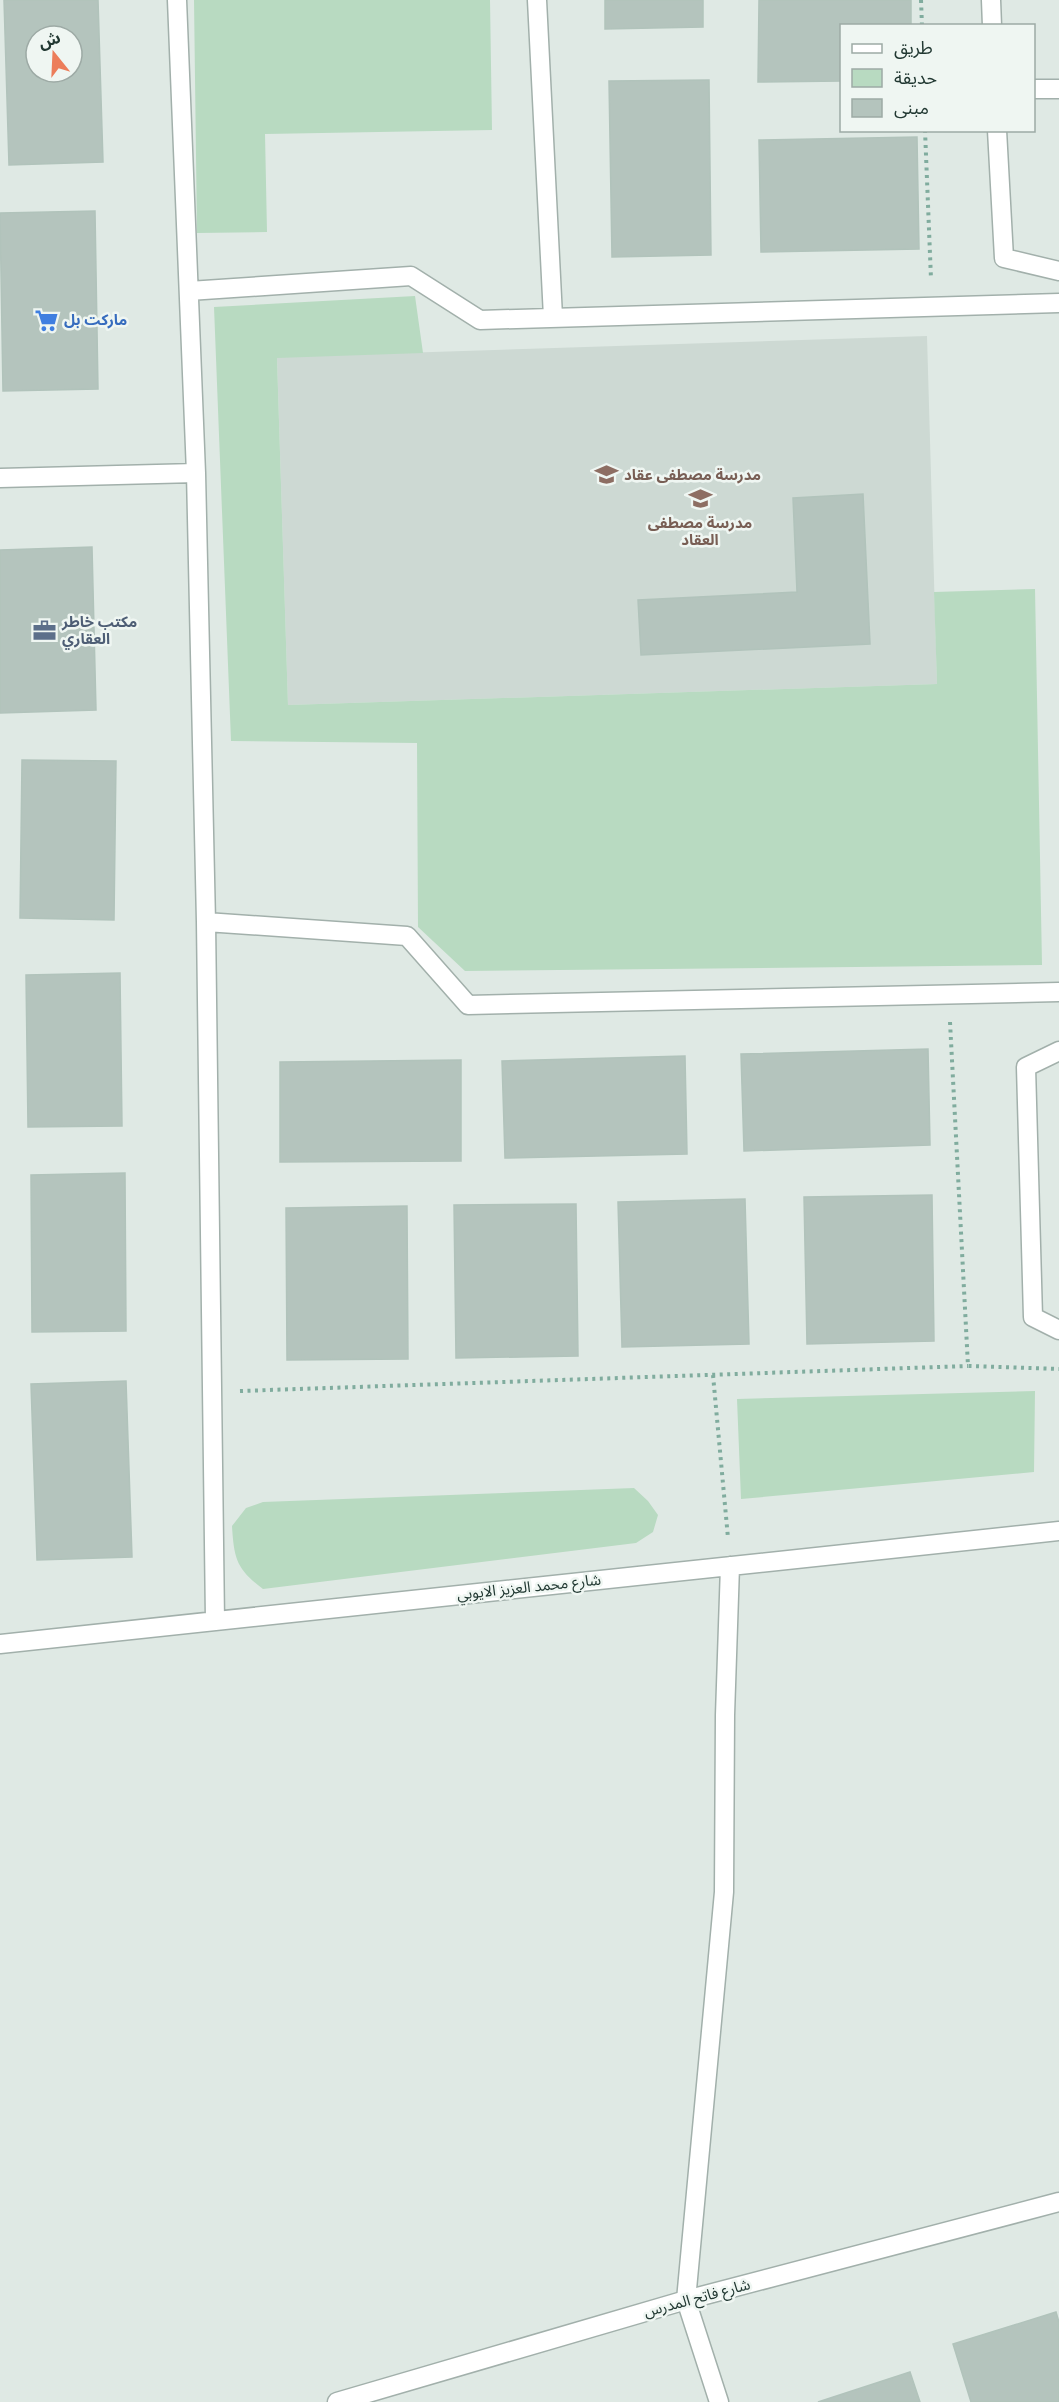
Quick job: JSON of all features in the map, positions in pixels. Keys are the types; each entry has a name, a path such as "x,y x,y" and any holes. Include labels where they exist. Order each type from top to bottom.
{"street":[{"path":"177,0 196,473 206,922 215,1621"},
{"path":"537,0 553,317"},
{"path":"991,0 992,24"},
{"path":"1035,89 1059,89"},
{"path":"997,132 1004,258 1059,271"},
{"path":"189,291 411,276 480,320 1059,303"},
{"path":"0,478 196,473"},
{"path":"206,922 407,936 468,1005 1059,992"},
{"path":"1059,1051 1026,1067 1033,1317 1059,1330"},
{"name":"شارع محمد العزيز الايوبي","path":"0,1644 1059,1531"},
{"path":"718,2402 686,2301 724,1892 725,1714 730,1566"},
{"name":"شارع فاتح المدرس","path":"338,2402 686,2301 1059,2202"}],"path":[{"path":"921,0 922,24"},
{"path":"926,132 932,307"},
{"path":"949,994 968,1366"},
{"path":"212,1392 968,1366 1059,1369"},
{"path":"713,1375 730,1566"}],"shaded area":[{"name":"مدرسة مصطفى عقاد","path":"927,336 937,684 288,705 277,357"}],"green space":[{"path":"194,0 490,0 492,130 265,134 267,232 197,233"},
{"path":"415,296 423,353 277,358 288,705 937,684 934,592 1035,589 1042,965 465,971 418,927 417,743 231,741 214,307"},
{"path":"1035,1391 1034,1472 741,1499 737,1399"},
{"path":"634,1488 648,1501 658,1515 653,1532 636,1543 263,1589 242,1569 234,1547 232,1526 246,1508 263,1502"}],"building":[{"path":"4,0 98,0 103,162 9,165"},
{"path":"605,0 703,0 703,27 605,29"},
{"path":"759,0 911,0 911,24 840,24 840,81 758,82"},
{"path":"709,80 711,255 612,257 609,81"},
{"path":"917,137 919,249 761,252 759,140"},
{"path":"95,211 98,389 3,391 0,213"},
{"path":"863,494 870,644 641,655 638,600 797,592 793,498"},
{"path":"92,547 96,710 0,713 0,550"},
{"path":"22,760 116,761 114,920 20,918"},
{"path":"120,973 122,1126 28,1127 26,975"},
{"path":"928,1049 930,1145 744,1151 741,1054"},
{"path":"685,1056 687,1154 505,1158 502,1061"},
{"path":"461,1060 461,1161 280,1162 280,1062"},
{"path":"125,1173 126,1331 32,1332 31,1175"},
{"path":"932,1195 934,1341 807,1344 804,1197"},
{"path":"745,1199 749,1344 622,1347 618,1202"},
{"path":"576,1204 578,1356 456,1358 454,1205"},
{"path":"407,1206 408,1359 287,1360 286,1208"},
{"path":"126,1381 132,1557 37,1560 31,1384"},
{"path":"1056,2312 1059,2322 1059,2402 971,2402 953,2344"},
{"path":"910,2372 920,2402 818,2402"}],"place":[{"name":"ماركت بل","path":"46,320"},
{"name":"مدرسة مصطفى عقاد","path":"606,475"},
{"name":"مدرسة مصطفى العقاد","path":"700,499"},
{"name":"مكتب خاطر العقاري","path":"44,631"}]}
